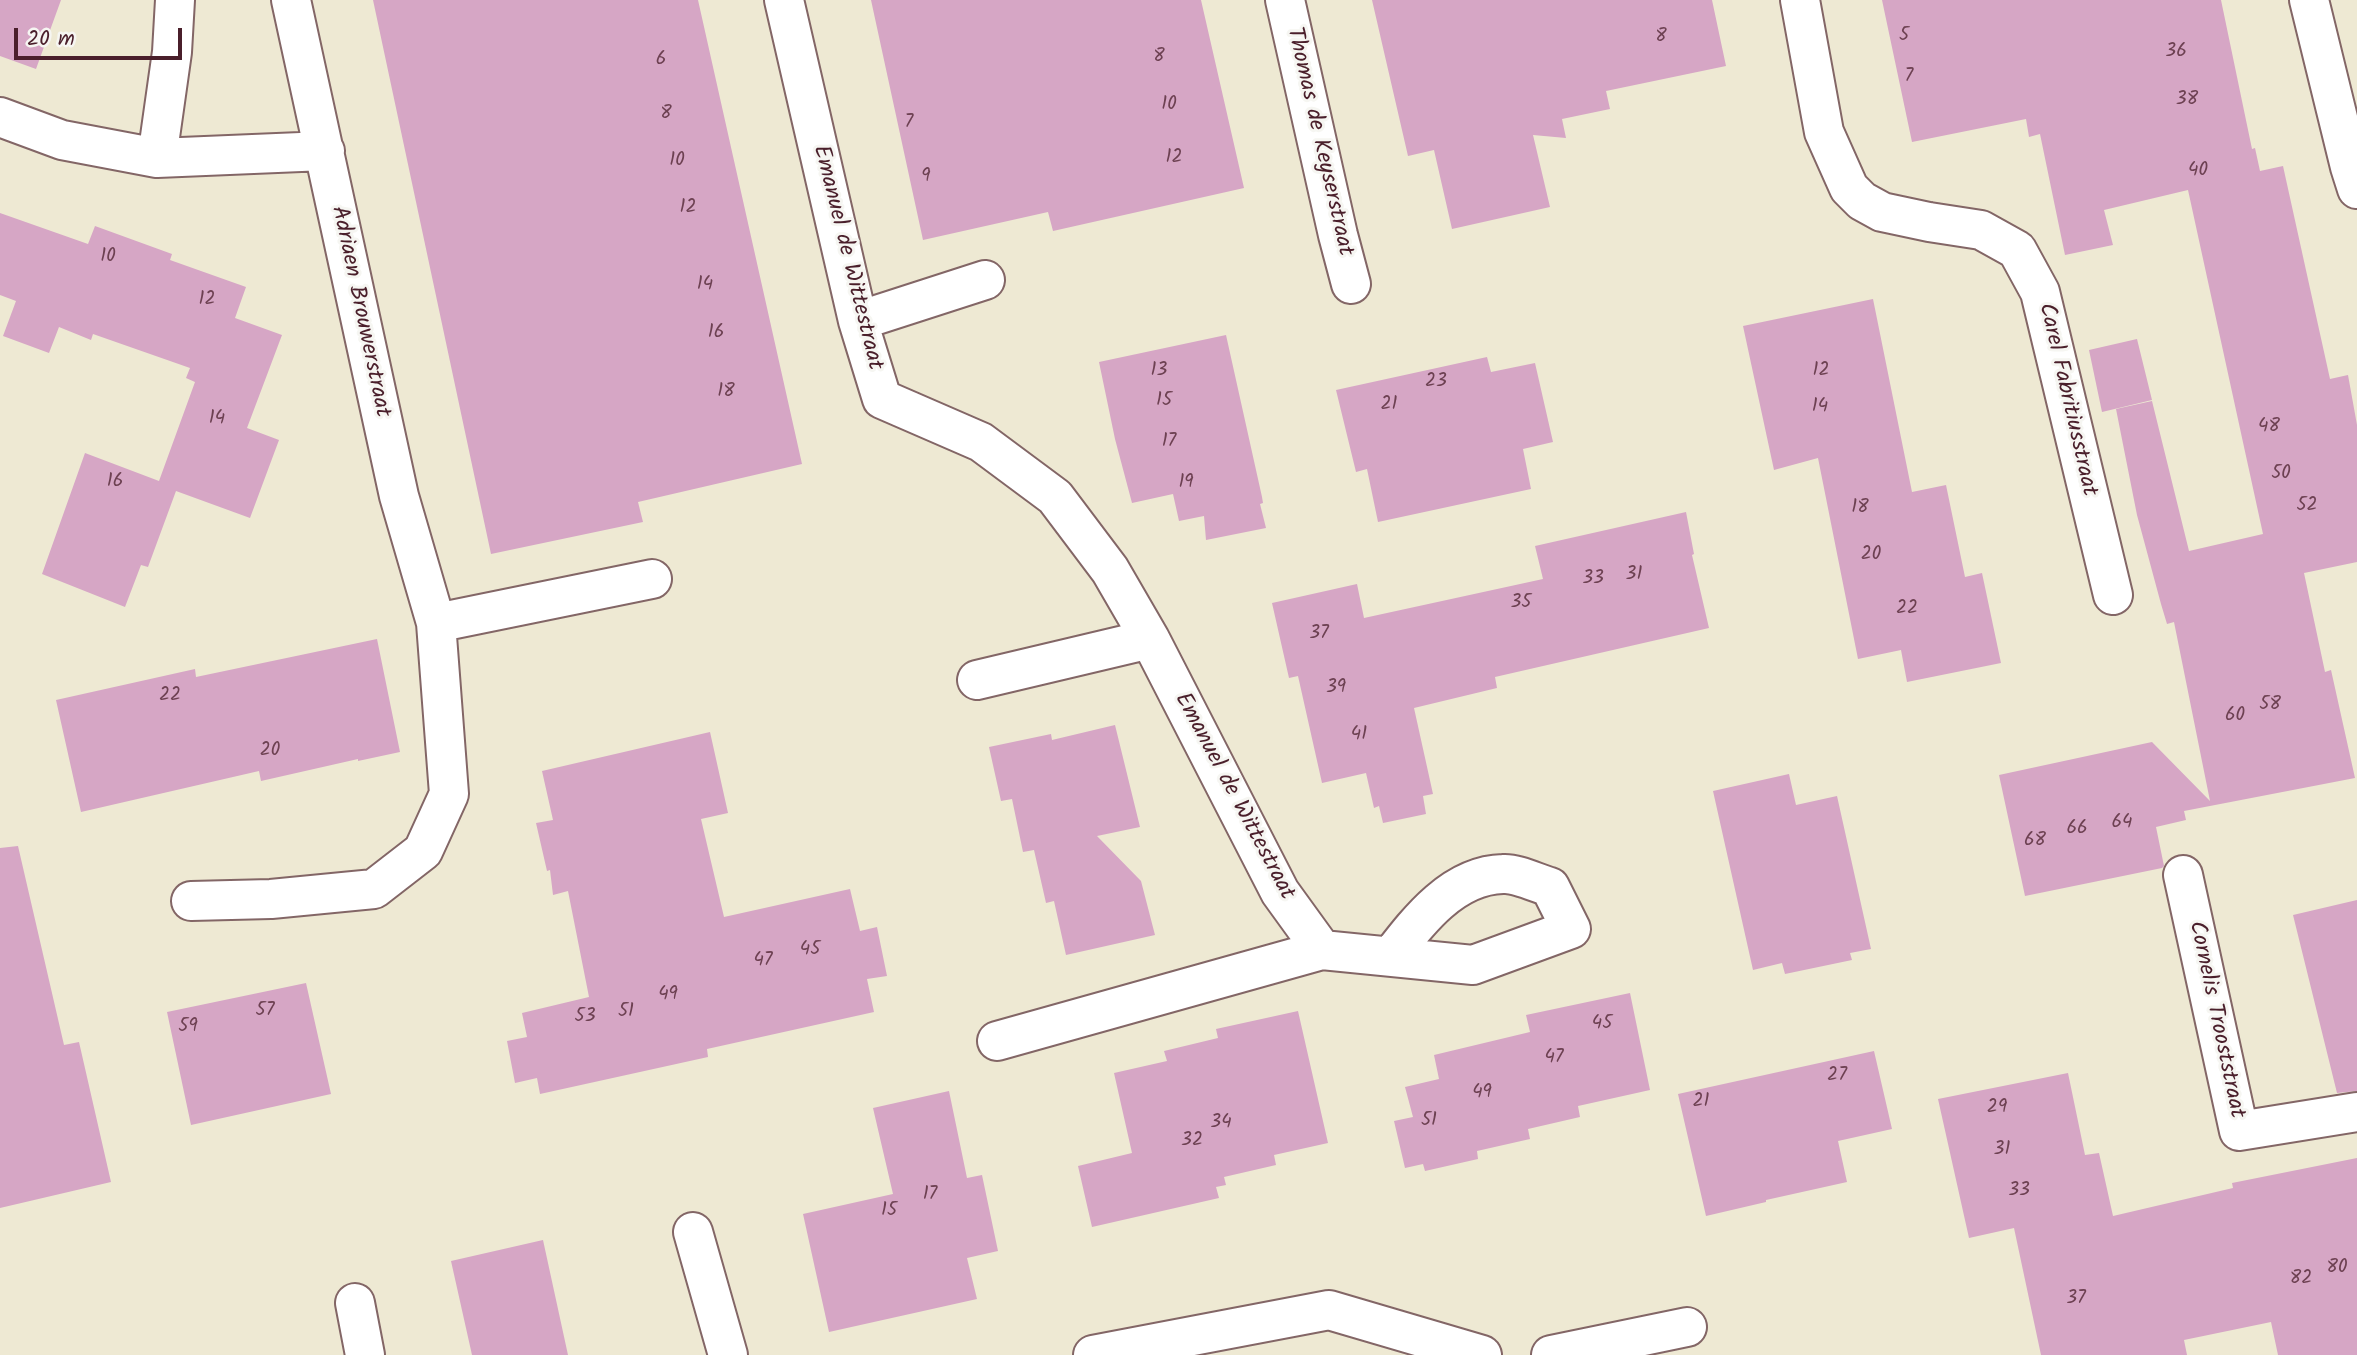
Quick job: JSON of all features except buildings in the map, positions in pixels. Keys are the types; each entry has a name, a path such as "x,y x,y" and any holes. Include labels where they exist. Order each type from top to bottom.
{"street":[{"path":"157,158 172,52 175,0"},
{"name":"Adriaen Brouwerstraat","path":"191,901 271,899 374,889 423,851 449,794 436,623 399,496 291,0"},
{"name":"Emanuel de Wittestraat","path":"784,0 858,321 882,399 981,442 1055,497 1110,570 1150,639 1280,892 1322,950"},
{"name":"Thomas de Keyserstraat","path":"1285,0 1351,284"},
{"name":"Carel Fabritiusstraat","path":"1800,0 1824,132 1849,188 1862,201 1882,212 1982,230 2017,250 2040,292 2113,595"},
{"path":"2309,0 2357,189"},
{"path":"0,117 62,140 157,158 325,151"},
{"path":"858,321 985,280"},
{"path":"436,623 652,579"},
{"path":"977,680 1150,639"},
{"name":"Cornelis Trooststraat","path":"2183,875 2239,1131 2357,1112"},
{"path":"997,1041 1322,950 1391,956"},
{"path":"693,1231 728,1355"},
{"path":"355,1303 365,1355"},
{"path":"1093,1355 1329,1310 1482,1355"},
{"path":"1551,1355 1687,1327"}]}
